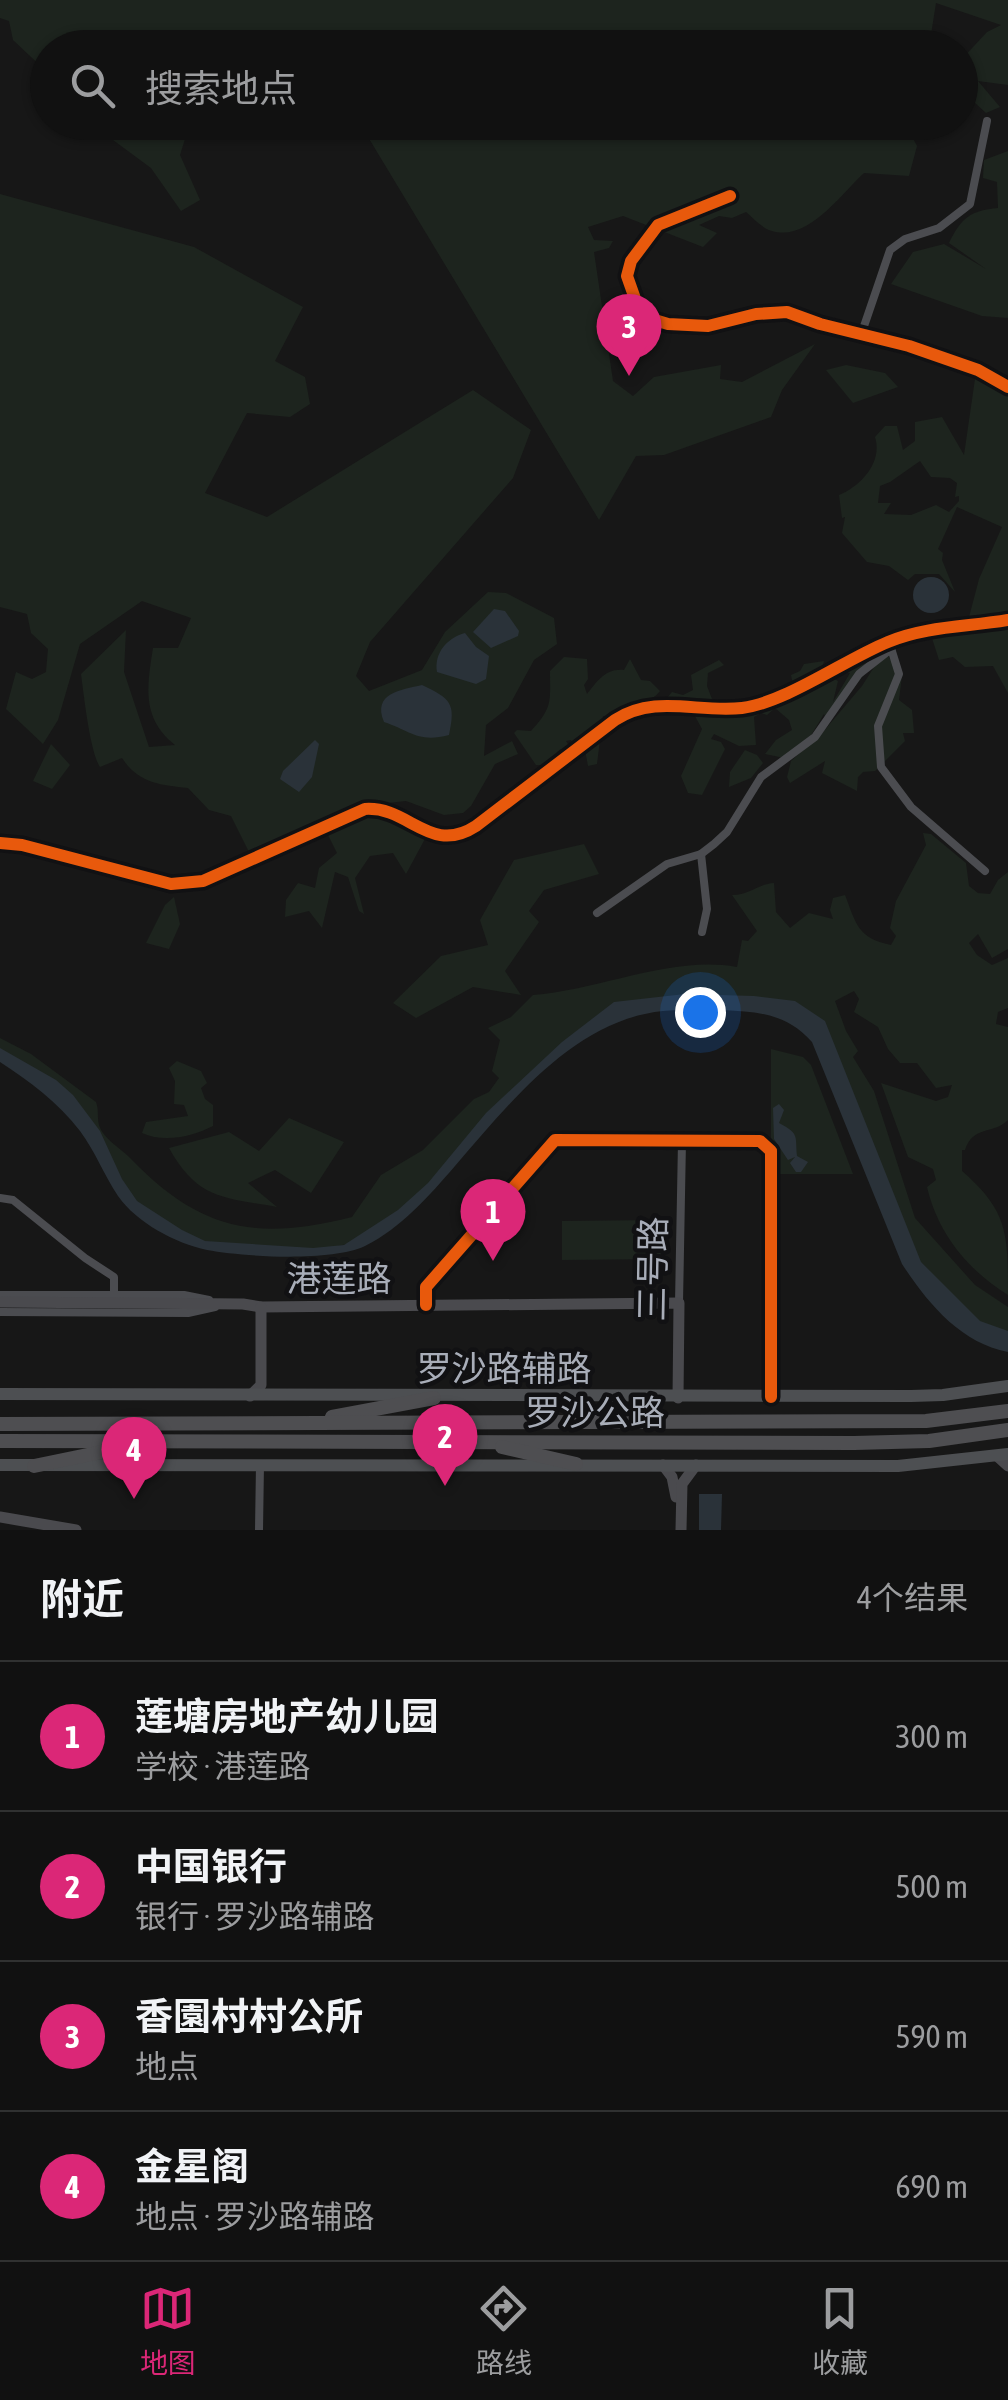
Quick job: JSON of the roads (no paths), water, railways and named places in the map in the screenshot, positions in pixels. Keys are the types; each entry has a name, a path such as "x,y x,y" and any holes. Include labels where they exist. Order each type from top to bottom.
{"highway":[{"path":"298,1423 434,1398"},
{"name":"罗沙公路","path":"0,1424 926,1421 1008,1410"},
{"name":"罗沙公路","path":"0,1441 854,1443 929,1441 1008,1430"},
{"path":"34,1466 150,1441"},
{"path":"477,1441 576,1464"}],"main road":[{"name":"罗沙路辅路","path":"0,1394 771,1398 944,1396 1008,1386"},
{"path":"0,1465 898,1466 1004,1459"}],"street":[{"path":"861,334 890,250 939,228 970,204 986,121"},
{"path":"730,196 658,225 628,268 640,310 658,322 700,326 782,311 909,346 978,370 1008,387"},
{"path":"0,844 22,845 170,884 191,884 365,809 385,810 432,834 457,835 476,826 630,711 654,705 730,708 756,704 927,630 1008,620"},
{"path":"597,913 667,864 701,854 727,832 761,777 815,737 858,674 890,645"},
{"path":"890,645 899,674 878,726 881,767 912,808 986,871"},
{"path":"701,854 707,909 702,932"},
{"path":"426,1305 426,1287 555,1140 760,1141 770,1151 771,1398"},
{"name":"三号路","path":"678,1398 682,1141"},
{"path":"0,1198 12,1200 114,1277 114,1295"},
{"path":"0,1298 191,1296 223,1304"},
{"name":"港莲路","path":"0,1298 261,1306 679,1303"},
{"path":"0,1312 188,1313 223,1304"},
{"path":"250,1396 261,1385 261,1306"},
{"path":"261,1385 275,1396"},
{"path":"259,1530 260,1464"},
{"path":"662,1465 675,1488 678,1530"},
{"path":"678,1530 682,1484 696,1465"},
{"path":"0,1517 76,1530"}],"place":[{"name":"香園村村公所","path":"629,376"},
{"name":"莲塘房地产幼儿园","path":"493,1261"},
{"name":"中国银行","path":"445,1486"},
{"name":"金星阁","path":"134,1499"}]}
